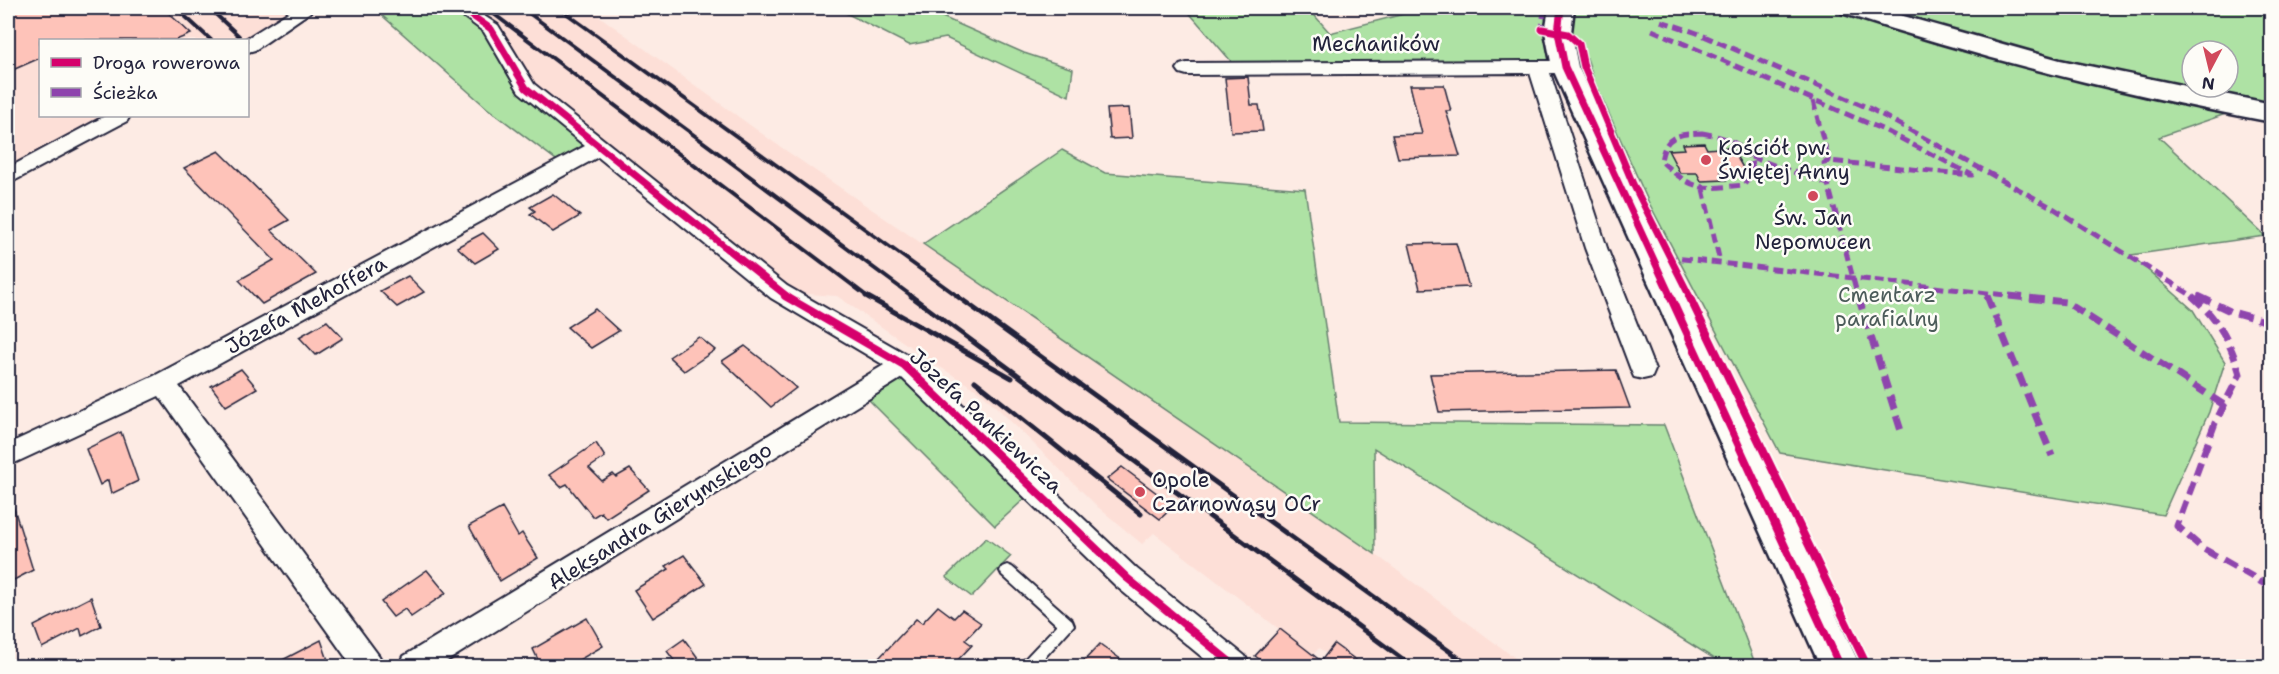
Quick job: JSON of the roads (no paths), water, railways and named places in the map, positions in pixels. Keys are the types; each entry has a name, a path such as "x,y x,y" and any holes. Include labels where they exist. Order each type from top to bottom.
{"street":[{"path":"249,45 308,8"},
{"name":"Józefa Pankiewicza","path":"461,8 491,29 526,88 601,146 779,292 904,364 1127,578 1235,666"},
{"path":"1561,8 1551,67 1596,248 1642,370"},
{"path":"1851,8 2023,59 2137,86 2271,113"},
{"path":"1551,67 1840,666"},
{"name":"Mechaników","path":"1187,69 1551,67"},
{"path":"8,177 118,117"},
{"name":"Józefa Mehoffera","path":"8,456 163,383 601,146"},
{"name":"Aleksandra Gierymskiego","path":"414,666 904,364"},
{"path":"163,383 221,466 369,666"}],"lane":[{"path":"1007,571 1067,625 1028,666"}],"railway":[{"path":"176,8 210,39"},
{"path":"209,8 239,36"},
{"path":"486,8 868,297"},
{"path":"522,8 913,297"},
{"path":"559,8 959,297"},
{"path":"866,296 1012,378"},
{"path":"911,296 1412,666"},
{"path":"957,296 1470,666"},
{"path":"975,381 1141,514"}],"place":[{"name":"Kościół pw. Świętej Anny","path":"1706,160"},
{"name":"Św. Jan Nepomucen","path":"1813,196"},
{"name":"Opole Czarnowąsy OCr","path":"1140,492"}],"park label":[{"name":"Cmentarz parafialny","path":"1887,307"}]}
